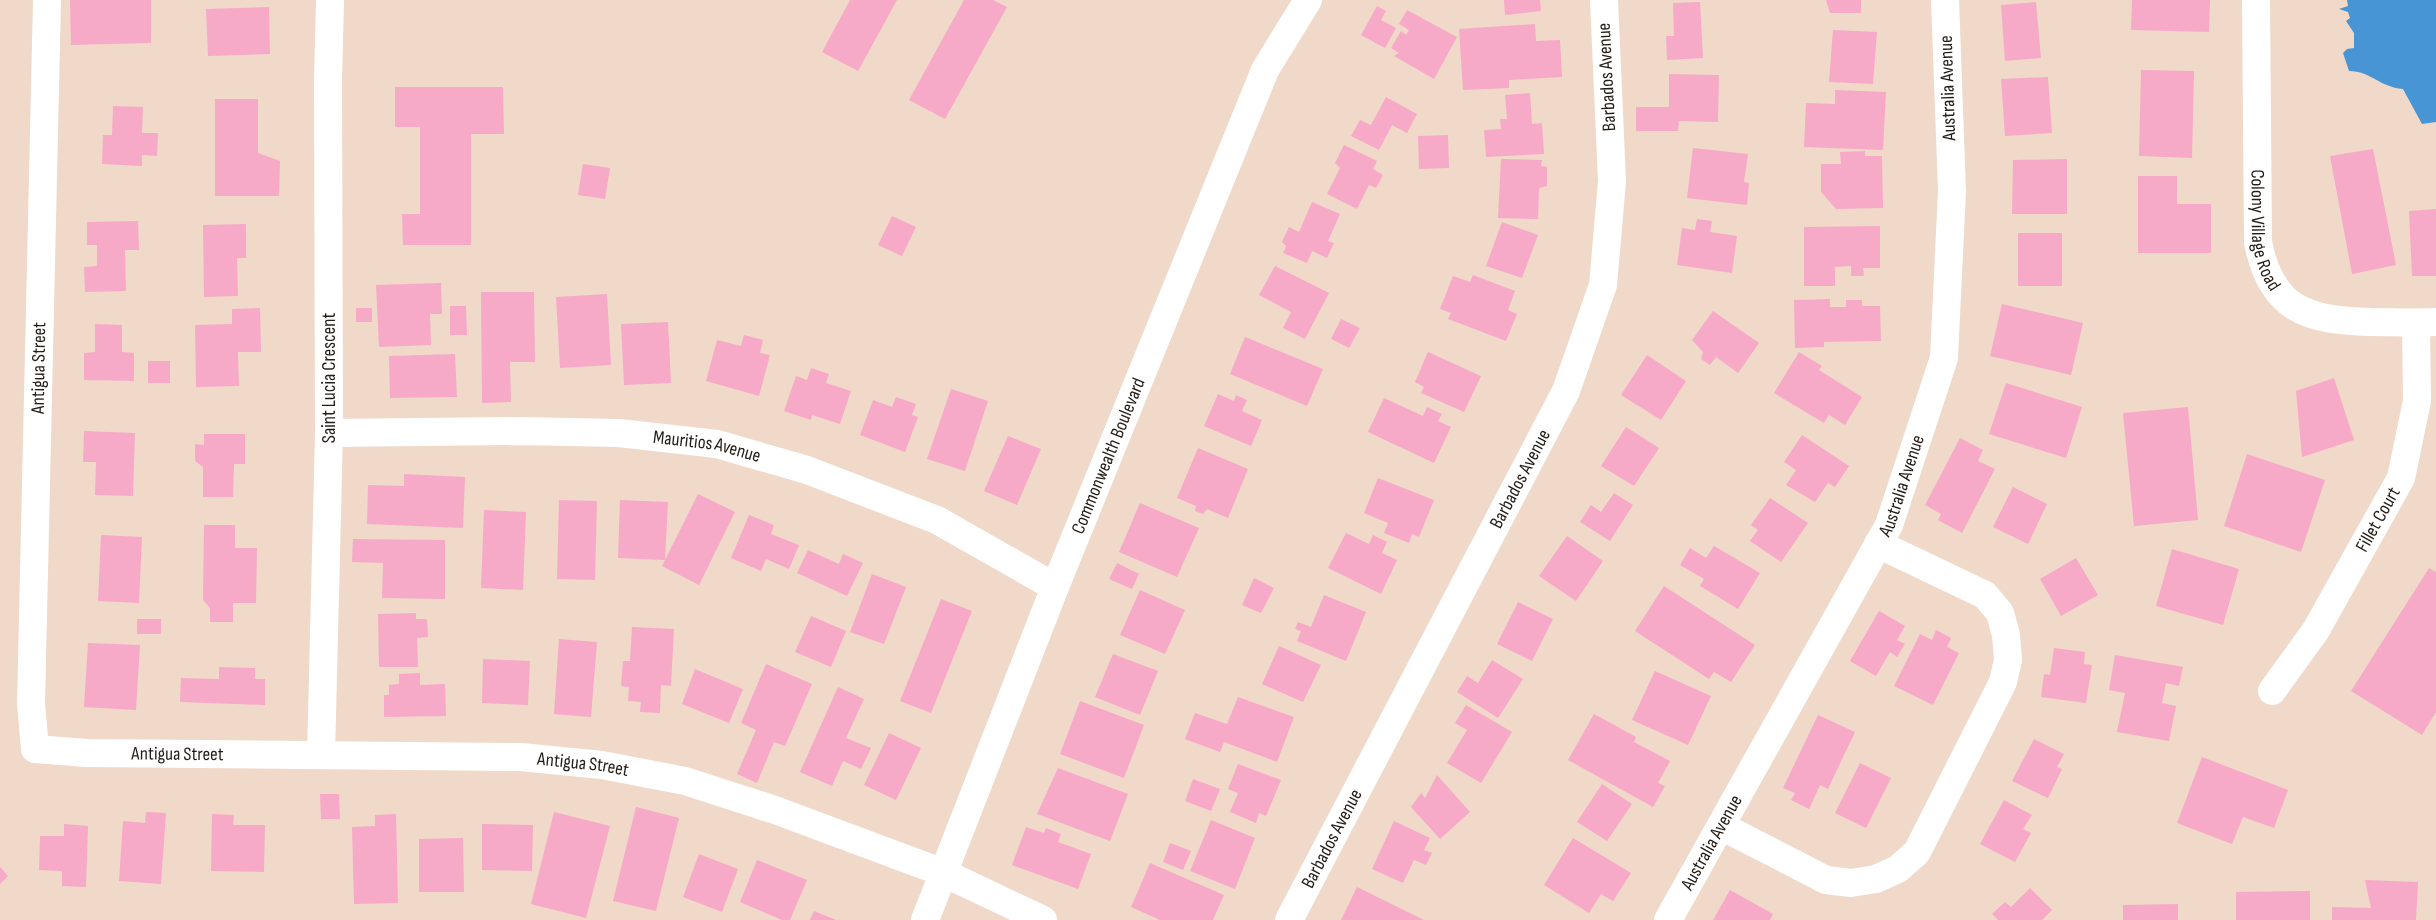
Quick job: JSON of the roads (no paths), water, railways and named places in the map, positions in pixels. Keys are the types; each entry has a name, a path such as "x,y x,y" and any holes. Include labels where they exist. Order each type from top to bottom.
{"street":[{"name":"Antigua Street","path":"47,0 32,694 35,749 87,753 520,757 602,764 685,781 775,810 944,873 1043,920"},
{"name":"Saint Lucia Crescent","path":"321,755 329,433 328,81 330,0"},
{"name":"Commonwealth Boulevard","path":"925,920 1055,586 1265,70 1308,0"},
{"name":"Barbados Avenue","path":"1289,920 1566,391 1600,294 1612,180 1604,0"},
{"name":"Australia Avenue","path":"1668,920 1889,525 1944,358 1952,191 1945,0"},
{"name":"Colony Village Road","path":"2256,0 2258,242 2262,265 2273,286 2289,303 2310,315 2333,321 2426,323"},
{"name":"Fillet Court","path":"2272,691 2316,630 2401,478 2417,401 2426,323"},
{"name":"Mauritios Avenue","path":"329,433 520,431 619,434 717,444 807,470 937,520 1055,586"},
{"path":"1721,826 1826,880 1851,883 1876,879 1898,869 1917,852 2002,682 2008,660 2006,635 2000,614 1985,596 1878,544"}],"water":[{"path":"2347,0 2436,0 2436,122 2422,124 2403,89 2395,88 2357,72 2349,71 2343,53 2347,49 2354,48 2354,33 2346,21 2350,18 2348,12 2339,9 2348,6"}]}
